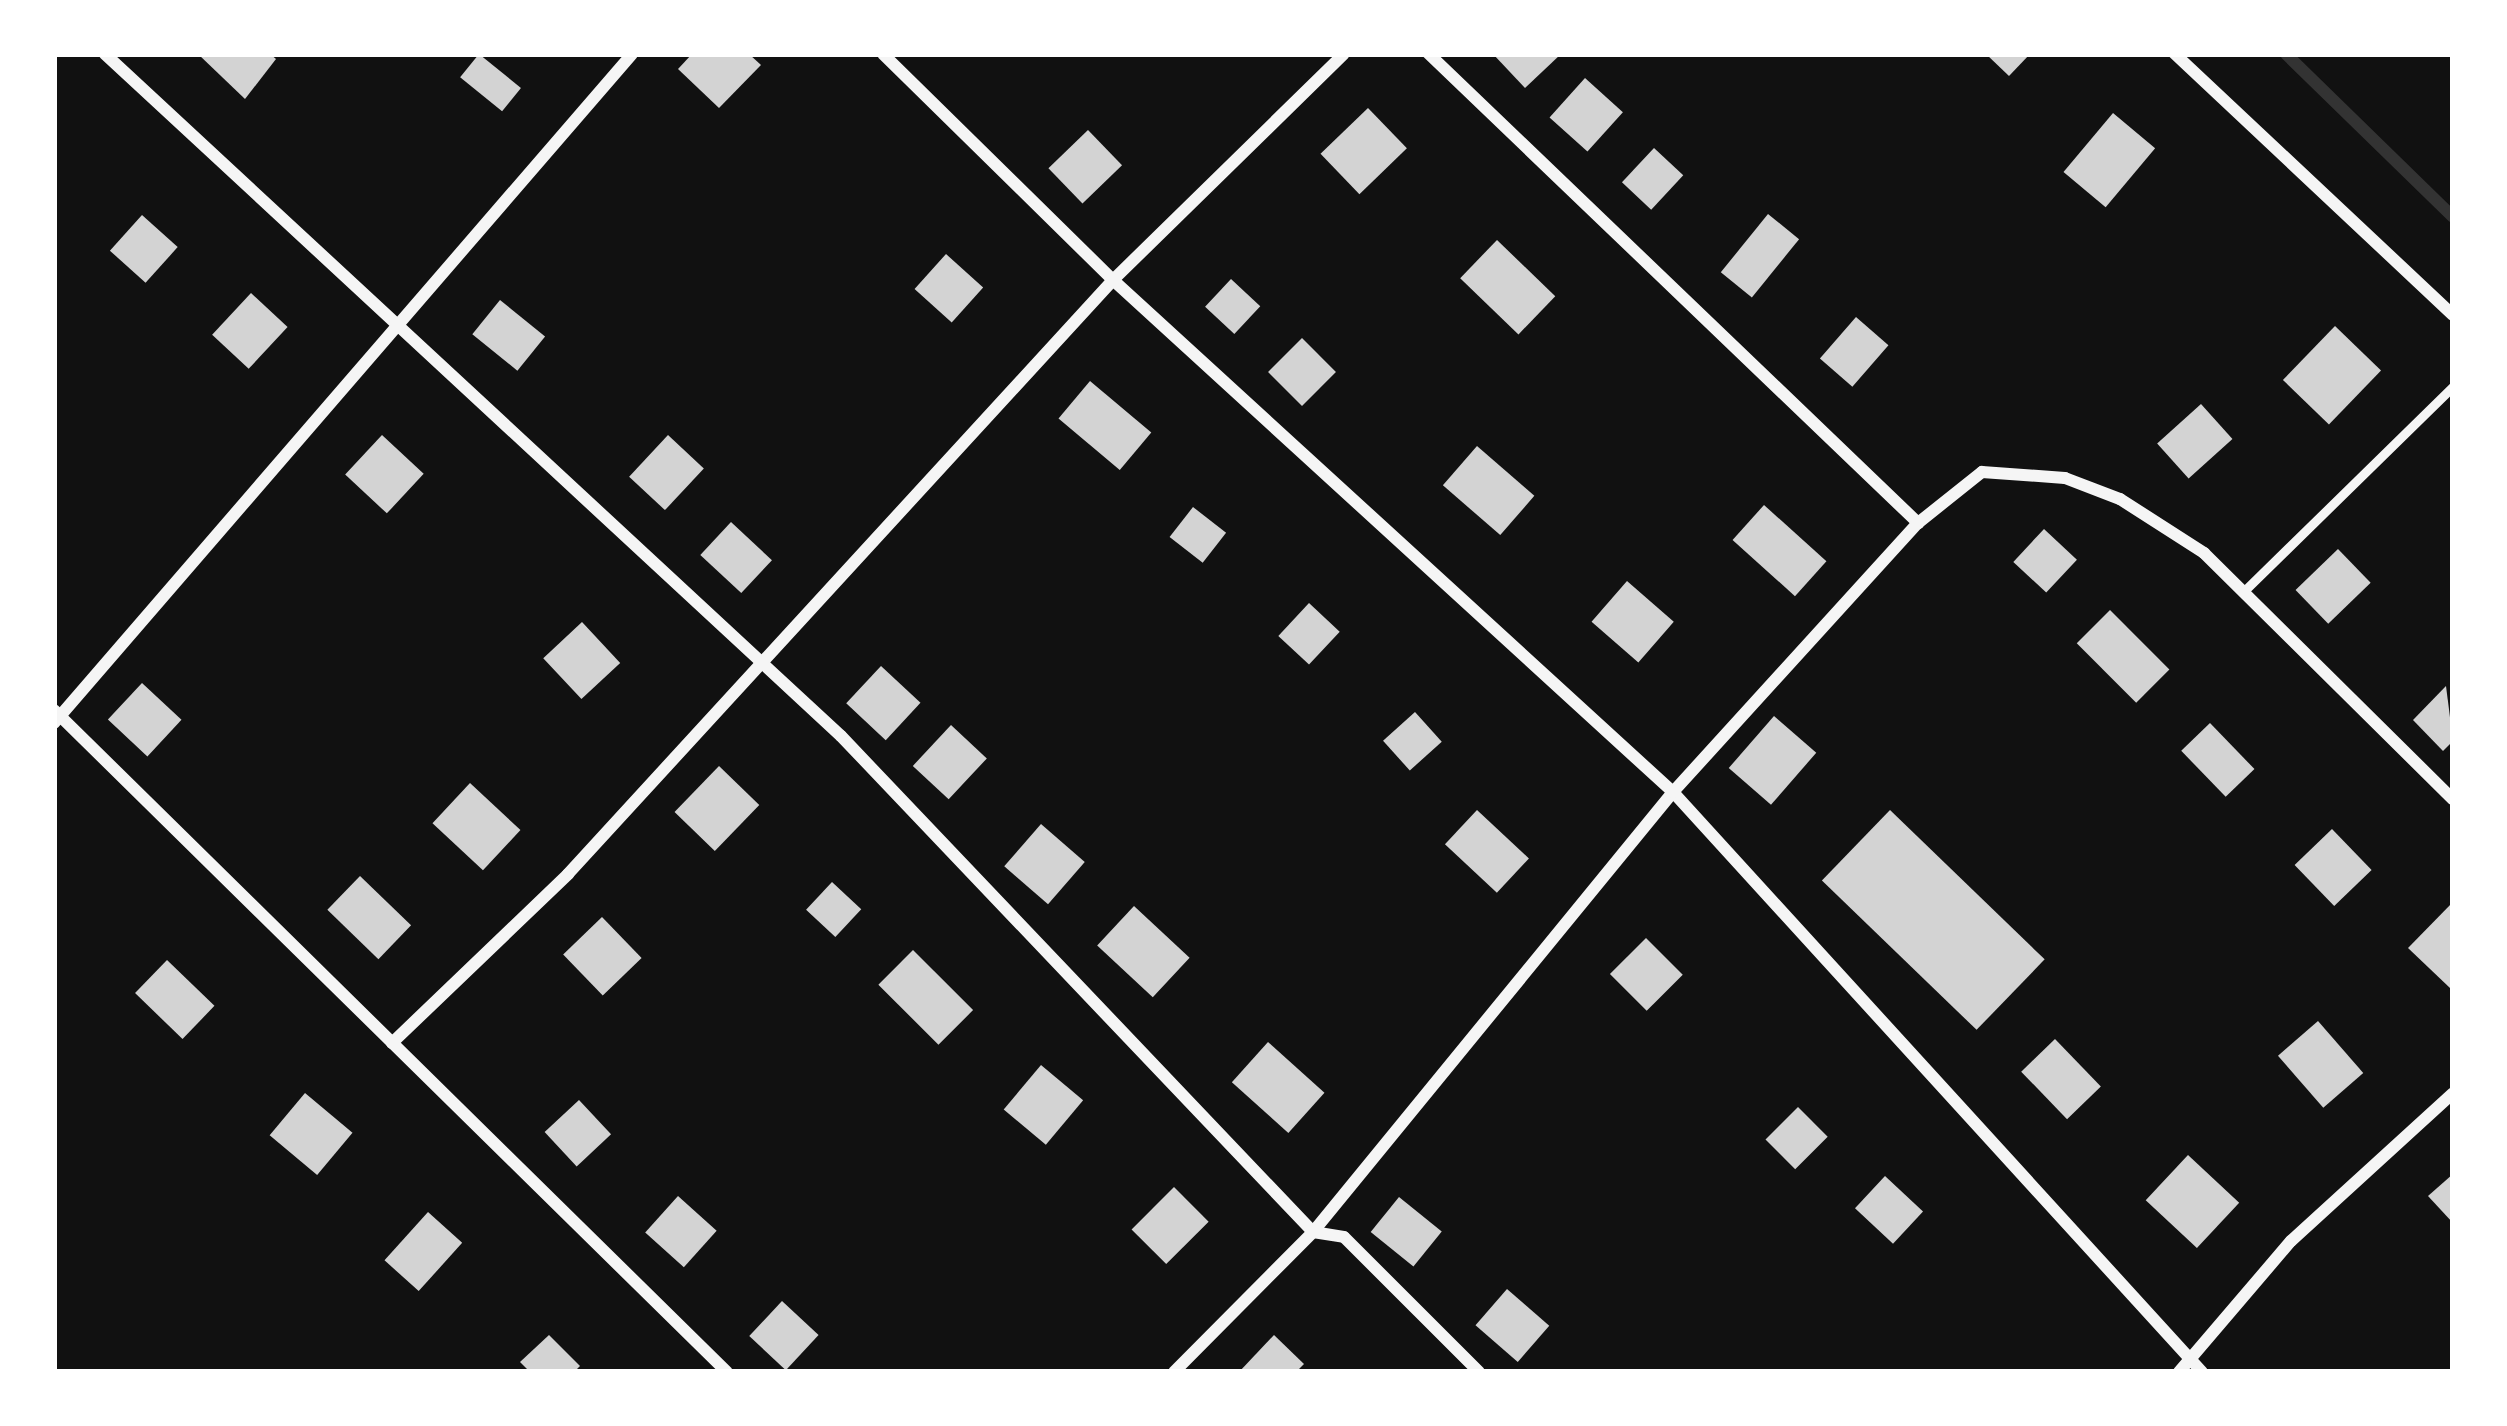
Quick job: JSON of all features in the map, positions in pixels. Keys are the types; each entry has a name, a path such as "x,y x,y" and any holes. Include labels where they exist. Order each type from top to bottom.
{"street":[{"path":"105,54 766,666 1313,1232 1344,1237 1479,1372"},
{"path":"632,54 56,717 727,1372"},
{"path":"883,54 1113,280 1673,792 2203,1372"},
{"path":"392,1042 568,874 766,666 1113,280 1344,54"},
{"path":"1429,54 1918,523"},
{"path":"2175,54 2453,315"},
{"path":"1174,1372 1313,1232 1673,792 1918,523 1982,472 2065,478 2120,499 2188,542 2453,799"},
{"path":"2179,1372 2291,1241 2453,1093"}],"lane":[{"path":"2243,592 2453,386"}],"building":[{"path":"198,54 270,54 276,59 245,99"},
{"path":"479,54 521,88 502,111 460,77"},
{"path":"692,54 749,54 761,65 719,108 678,69"},
{"path":"1493,54 1561,54 1525,88"},
{"path":"1986,54 2030,54 2009,76"},
{"path":"1585,78 1623,112 1587,152 1550,117"},
{"path":"1368,108 1407,148 1359,194 1321,154"},
{"path":"2113,113 2155,148 2106,207 2064,172"},
{"path":"1088,130 1122,165 1082,203 1048,168"},
{"path":"1654,148 1683,175 1651,210 1622,182"},
{"path":"1768,214 1799,239 1752,297 1721,272"},
{"path":"142,215 178,247 146,283 110,251"},
{"path":"1497,240 1555,296 1518,334 1460,278"},
{"path":"946,254 983,287 952,322 915,289"},
{"path":"1231,279 1260,306 1234,334 1205,307"},
{"path":"251,293 288,327 249,369 212,335"},
{"path":"500,300 545,337 517,371 472,334"},
{"path":"1856,317 1888,345 1852,387 1820,359"},
{"path":"2335,326 2381,370 2329,424 2283,380"},
{"path":"1302,338 1336,372 1302,406 1268,372"},
{"path":"1090,381 1151,432 1120,470 1059,419"},
{"path":"2201,404 2232,439 2189,478 2157,443"},
{"path":"382,435 424,474 387,513 345,474"},
{"path":"668,435 704,468 665,510 629,477"},
{"path":"1477,446 1534,496 1500,535 1443,485"},
{"path":"1764,505 1826,561 1795,596 1733,540"},
{"path":"1193,507 1226,533 1203,563 1170,537"},
{"path":"731,522 772,560 741,593 700,555"},
{"path":"2044,529 2077,560 2046,593 2013,562"},
{"path":"2338,549 2371,583 2328,624 2296,590"},
{"path":"1627,581 1674,622 1638,662 1592,622"},
{"path":"1309,603 1340,632 1309,665 1278,636"},
{"path":"2110,610 2169,669 2136,703 2077,643"},
{"path":"582,622 620,663 581,699 543,658"},
{"path":"881,666 920,703 886,740 846,703"},
{"path":"142,683 181,720 147,756 108,720"},
{"path":"2446,686 2453,741 2443,751 2413,720"},
{"path":"1415,712 1442,742 1410,770 1383,741"},
{"path":"1774,716 1816,753 1771,805 1729,768"},
{"path":"2210,723 2254,769 2226,797 2181,751"},
{"path":"951,725 987,758 949,799 913,766"},
{"path":"719,766 759,805 715,851 675,812"},
{"path":"470,783 520,830 483,870 432,823"},
{"path":"1477,810 1529,858 1497,893 1445,844"},
{"path":"1890,810 2045,959 1977,1030 1822,880"},
{"path":"1041,824 1085,862 1048,904 1004,866"},
{"path":"2332,829 2372,870 2334,906 2295,865"},
{"path":"360,876 411,925 378,959 327,910"},
{"path":"832,882 861,909 835,937 806,910"},
{"path":"2453,902 2453,985 2450,988 2408,948"},
{"path":"1134,906 1190,958 1153,997 1097,945"},
{"path":"602,917 642,958 603,996 563,955"},
{"path":"1646,938 1683,975 1647,1011 1610,974"},
{"path":"913,950 973,1010 938,1045 878,985"},
{"path":"167,960 214,1006 183,1039 135,993"},
{"path":"2318,1021 2363,1073 2323,1108 2278,1056"},
{"path":"2055,1039 2101,1086 2067,1119 2021,1072"},
{"path":"1268,1042 1324,1093 1288,1133 1232,1082"},
{"path":"1041,1065 1083,1100 1046,1145 1004,1109"},
{"path":"305,1093 352,1133 317,1175 270,1135"},
{"path":"579,1100 611,1134 577,1166 545,1132"},
{"path":"1798,1107 1828,1137 1795,1169 1765,1140"},
{"path":"2188,1155 2239,1203 2197,1248 2146,1200"},
{"path":"2453,1174 2453,1223 2428,1196"},
{"path":"1885,1176 1923,1211 1893,1244 1855,1208"},
{"path":"1174,1187 1209,1222 1166,1264 1132,1229"},
{"path":"678,1196 717,1231 684,1267 645,1232"},
{"path":"1399,1197 1442,1232 1413,1267 1371,1232"},
{"path":"428,1212 462,1243 419,1291 385,1260"},
{"path":"1507,1289 1549,1326 1518,1362 1476,1325"},
{"path":"782,1301 819,1335 786,1370 749,1336"},
{"path":"549,1335 580,1366 574,1372 530,1372 520,1362"},
{"path":"1274,1335 1304,1364 1296,1372 1239,1372"}],"waterway":[{"path":"2286,54 2453,217"}]}
